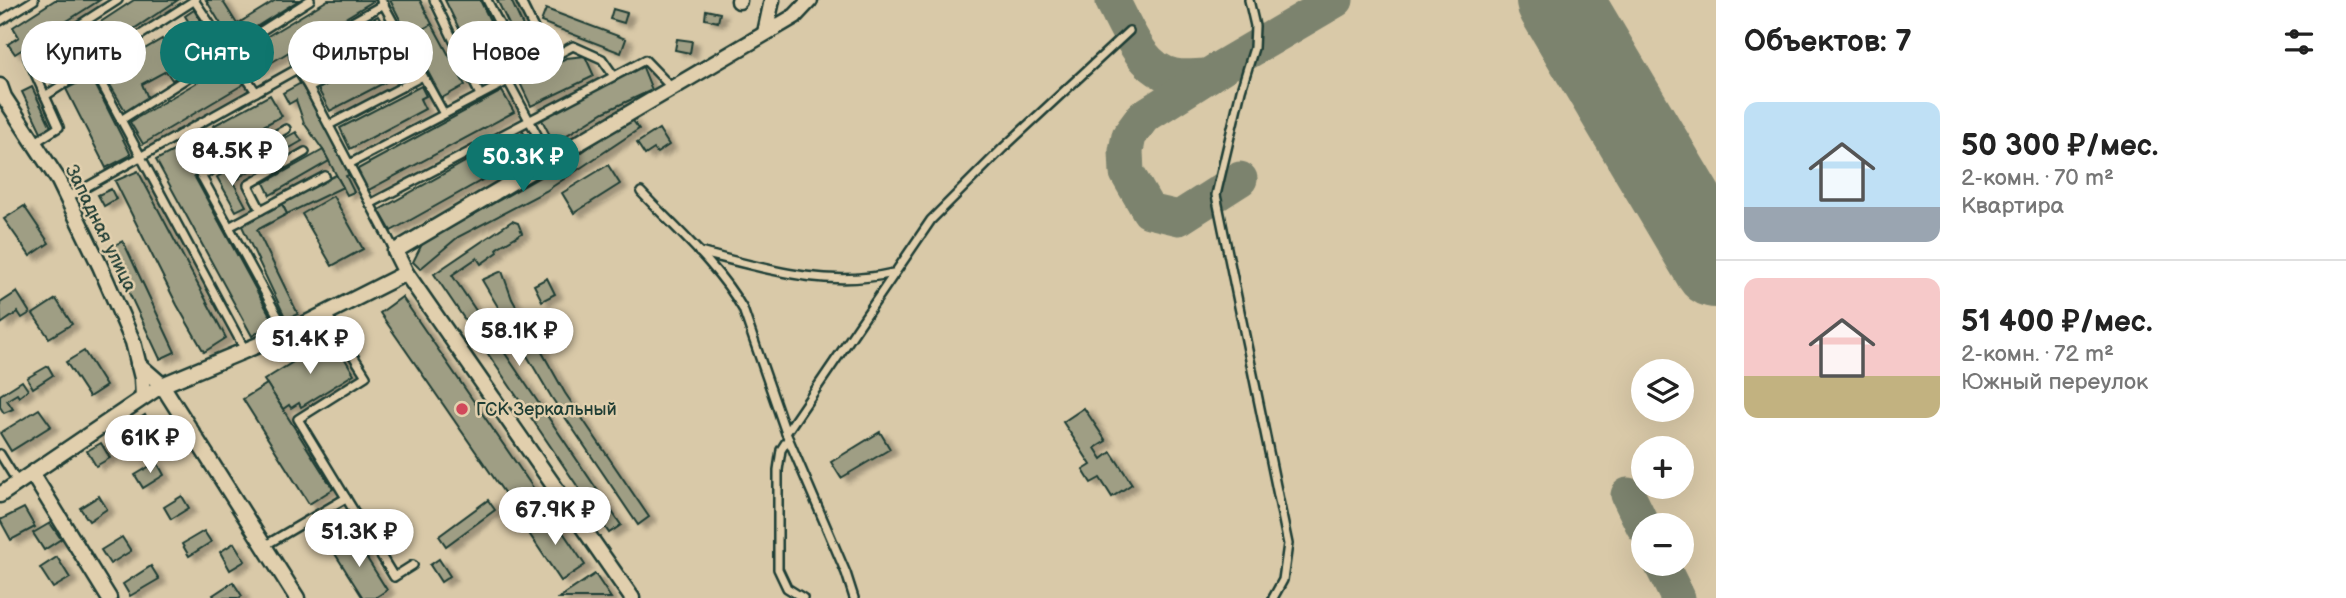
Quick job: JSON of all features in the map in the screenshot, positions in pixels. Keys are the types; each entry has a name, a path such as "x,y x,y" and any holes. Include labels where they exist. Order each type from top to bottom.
{"street":[{"path":"765,33 772,0"},
{"path":"632,598 406,273 395,251 795,16 810,0"},
{"name":"Западная улица","path":"0,86 4,97 67,198 133,342 143,397"},
{"path":"0,495 162,385 287,333 406,273"},
{"path":"138,364 162,385 297,598"},
{"path":"33,475 108,598"}],"lane":[{"path":"0,21 34,0"},
{"path":"34,144 59,127 29,58 118,0"},
{"path":"146,31 195,0 209,21"},
{"path":"274,22 310,0"},
{"path":"434,0 480,96"},
{"path":"487,0 498,21"},
{"path":"520,0 530,21"},
{"path":"1249,0 1255,26 1254,48 1216,195 1288,544 1283,580 1273,598"},
{"path":"351,21 383,2 394,21"},
{"path":"803,598 787,588 778,569 778,470 781,450 787,436 932,220 1003,148 1129,31"},
{"path":"564,51 573,46 602,59 614,76"},
{"path":"370,204 645,60 672,88"},
{"path":"67,198 288,74"},
{"path":"45,96 64,84"},
{"path":"102,84 246,351"},
{"path":"121,120 176,84"},
{"path":"251,84 256,92"},
{"path":"306,84 395,251"},
{"path":"309,88 317,84"},
{"path":"329,125 408,84"},
{"path":"427,84 444,114"},
{"path":"349,164 502,84"},
{"path":"510,84 550,159"},
{"path":"201,176 286,129"},
{"path":"179,135 287,333"},
{"path":"261,210 248,185 305,152"},
{"path":"229,227 325,176"},
{"path":"641,192 698,252 734,294 743,309 787,436 846,573 854,598"},
{"path":"698,252 815,279 855,280 894,273"},
{"path":"326,313 366,376 299,419 394,577 413,565"},
{"path":"0,454 19,483"},
{"path":"264,546 346,498"}],"building":[{"path":"55,0 100,0 67,21 22,21"},
{"path":"134,0 178,0 146,21 102,21"},
{"path":"206,0 222,0 235,21 219,21"},
{"path":"276,0 299,0 266,21 242,21"},
{"path":"328,0 375,0 340,21 293,21"},
{"path":"390,0 420,0 430,21 401,21"},
{"path":"445,0 480,0 490,21 455,21"},
{"path":"497,0 511,0 521,21 507,21"},
{"path":"546,9 626,39 621,53 564,31 564,21 541,21"},
{"path":"613,9 627,13 624,23 610,19"},
{"path":"194,10 201,21 188,21 185,16"},
{"path":"706,10 720,13 718,22 705,19"},
{"path":"378,16 381,21 368,21"},
{"path":"21,22 21,50 15,54 8,44 19,37 13,27"},
{"path":"288,24 288,52 274,61 274,32"},
{"path":"433,26 447,52 447,84 465,85 442,98 433,81"},
{"path":"677,39 692,41 690,53 675,50"},
{"path":"160,40 160,74 146,82 146,48"},
{"path":"585,56 594,76 531,106 520,84 564,84 566,58"},
{"path":"642,65 652,90 604,112 554,143 542,120 595,88"},
{"path":"76,84 95,84 131,155 106,168 66,89"},
{"path":"109,84 142,84 148,98 126,112"},
{"path":"194,84 244,84 143,144 130,122"},
{"path":"302,84 347,168 349,175 346,176 354,192 347,195 323,150 304,123 296,100 289,104 283,93"},
{"path":"328,84 382,84 330,111 318,89"},
{"path":"421,86 426,96 420,99 425,109 350,149 340,128"},
{"path":"32,87 51,127 41,132 22,92"},
{"path":"502,91 514,112 367,191 356,170"},
{"path":"270,95 282,116 224,147 213,126"},
{"path":"631,118 639,129 546,191 458,237 420,269 413,262 422,244 575,157"},
{"path":"659,129 669,145 657,153 654,149 645,155 637,143"},
{"path":"522,130 534,151 391,231 379,210"},
{"path":"209,131 220,150 205,159 194,140"},
{"path":"296,132 302,141 241,176 235,166"},
{"path":"179,148 278,330 265,337 262,330 252,336 156,160"},
{"path":"323,150 329,161 270,195 264,183"},
{"path":"608,165 620,184 574,213 562,193"},
{"path":"234,167 240,178 233,182 246,206 236,211 217,177"},
{"path":"138,171 226,338 204,352 177,305 115,181"},
{"path":"336,175 343,187 287,214 281,202"},
{"path":"111,189 116,199 104,206 98,195"},
{"path":"333,196 363,249 332,266 302,214"},
{"path":"281,202 287,214 257,230 298,314 286,319 241,224"},
{"path":"24,206 49,243 30,256 4,219"},
{"path":"512,221 518,223 522,233 497,248 498,252 481,264 477,258 452,275 621,525 609,533 434,274"},
{"path":"123,241 175,352 160,359 108,248"},
{"path":"502,271 512,299 565,393 649,517 638,525 552,398 482,280"},
{"path":"547,278 555,294 542,301 534,285"},
{"path":"17,292 30,313 22,318 18,312 1,324 0,303"},
{"name":"ГСК Зеркальный","path":"402,297 545,505 523,520 380,313"},
{"path":"56,299 72,324 49,338 33,314"},
{"path":"332,338 354,374 301,407 299,403 283,409 264,380"},
{"path":"84,351 106,386 89,397 66,362"},
{"path":"48,366 53,375 33,388 27,378"},
{"path":"22,381 28,390 19,397 17,394 7,400 13,409 4,413 0,407 0,395"},
{"path":"267,384 333,489 309,504 243,399"},
{"path":"1084,408 1106,441 1095,448 1102,459 1111,452 1132,484 1112,497 1100,478 1091,483 1083,470 1091,465 1063,422"},
{"path":"39,409 51,426 11,451 0,433"},
{"path":"145,415 153,428 143,435 134,422"},
{"path":"880,432 890,449 841,478 831,462"},
{"path":"101,443 110,458 96,466 87,451"},
{"path":"157,462 164,475 143,488 135,475"},
{"path":"99,496 107,509 89,521 80,508"},
{"path":"182,496 189,508 171,519 164,507"},
{"path":"488,500 495,510 446,546 439,536"},
{"path":"24,508 35,527 11,540 0,520"},
{"path":"550,513 585,565 561,581 526,529"},
{"path":"50,523 61,539 44,550 33,533"},
{"path":"204,531 211,542 189,556 182,544"},
{"path":"353,536 387,590 375,598 363,598 332,549"},
{"path":"122,537 131,551 110,564 101,550"},
{"path":"234,543 245,561 230,570 220,552"},
{"path":"57,557 70,578 53,588 40,568"},
{"path":"439,559 450,576 441,582 430,565"},
{"path":"151,566 159,579 130,596 123,584"},
{"path":"595,574 611,598 559,598"},
{"path":"233,582 242,596 215,598 213,595"}],"taxiway":[{"path":"1240,179 1179,218 1149,211 1127,173 1126,151 1129,136 1143,117 1336,0"},
{"path":"1113,2 1130,36 1153,66 1175,76 1208,76"},
{"path":"1628,495 1637,513"},
{"path":"1667,576 1678,598"}],"runway":[{"path":"1559,0 1716,265"}],"place":[{"name":"ГСК Зеркальный","path":"462,409"}]}
